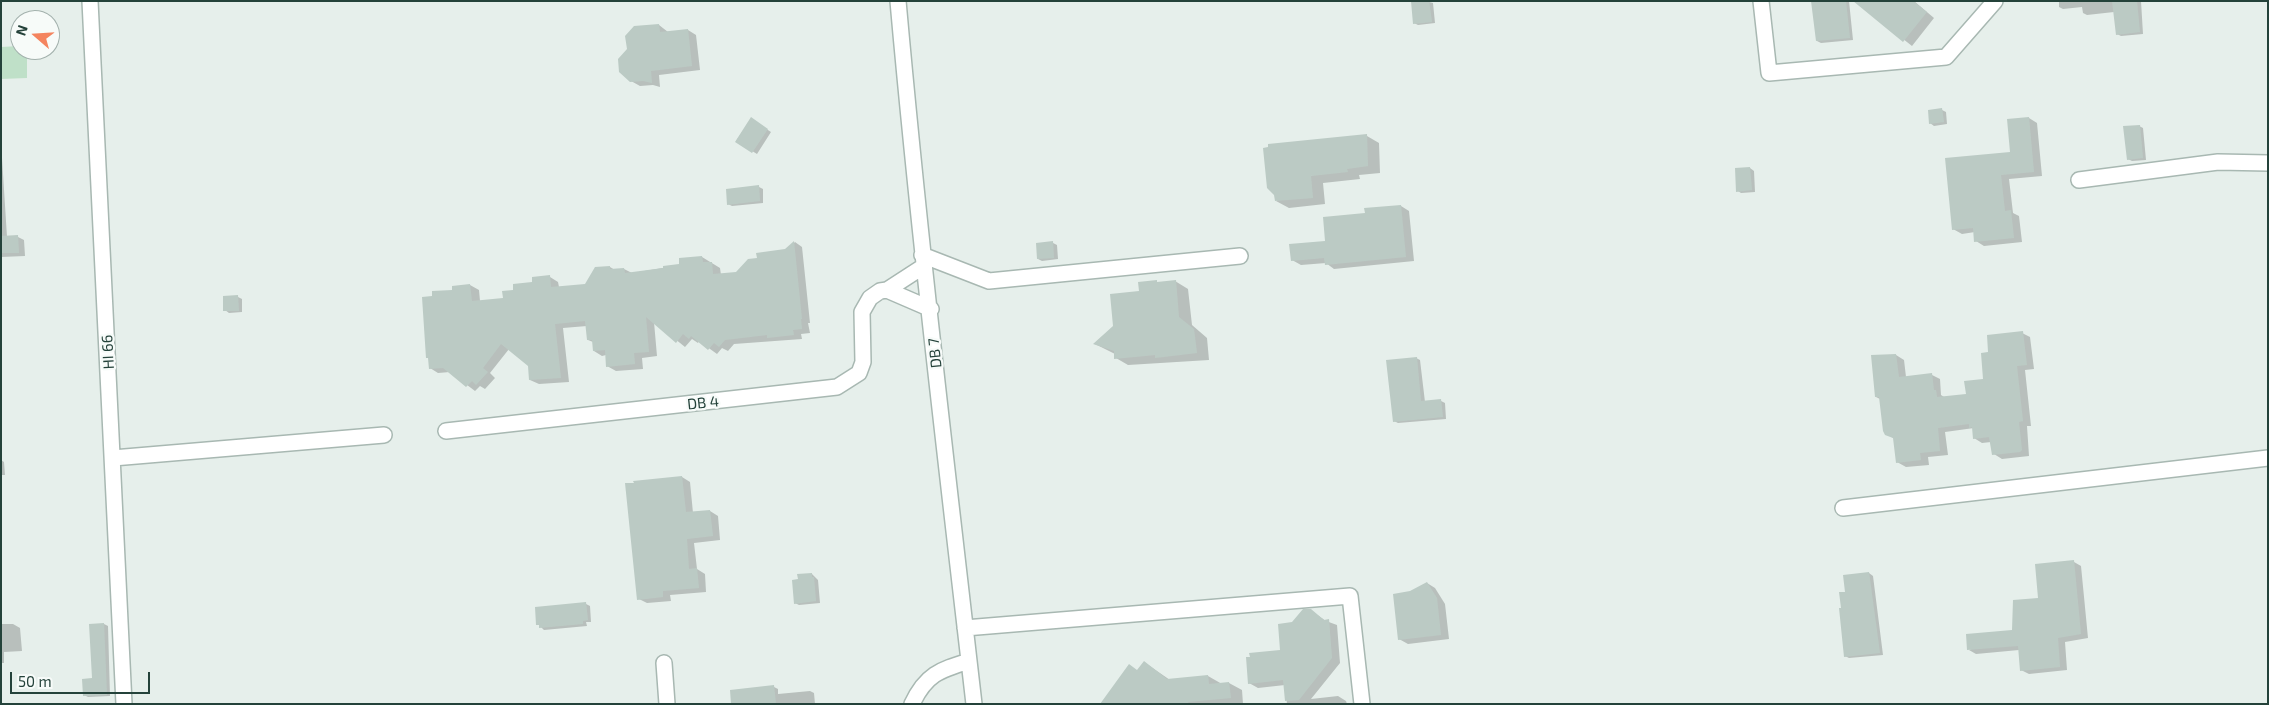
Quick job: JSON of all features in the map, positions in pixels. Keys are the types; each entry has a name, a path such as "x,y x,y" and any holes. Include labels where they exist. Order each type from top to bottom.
{"street":[{"name":"HI 66","path":"90,1 124,704"},
{"name":"DB 7","path":"898,1 923,261 974,704"},
{"path":"1761,1 1769,73 1946,57 1995,1"},
{"path":"2079,180 2218,162 2268,163"},
{"path":"923,261 989,281 1240,256"},
{"name":"DB 4","path":"446,431 837,387 859,373 863,362 862,312 870,298 880,291 887,290 923,261"},
{"path":"887,290 930,309"},
{"path":"113,458 384,435"},
{"path":"1843,508 2268,458"},
{"path":"965,628 1350,596 1362,704"},
{"path":"912,704 925,681 935,672 970,661"},
{"path":"664,663 667,704"}],"green space":[{"path":"1,47 10,47 10,60 27,60 27,78 1,79"}],"building":[{"path":"1411,1 1429,1 1432,22 1413,24"},
{"path":"1811,1 1846,1 1850,38 1816,41"},
{"path":"1853,1 1913,1 1927,12 1903,42"},
{"path":"2112,1 2137,1 2140,32 2116,35"},
{"path":"659,24 660,32 688,29 692,66 651,71 652,83 643,81 630,82 619,72 618,59 627,49 625,36 634,26"},
{"path":"1942,108 1944,122 1929,124 1928,110"},
{"path":"751,117 768,129 752,153 735,142"},
{"path":"2029,117 2034,172 2001,175 2005,211 2011,210 2014,238 1974,242 1973,228 1952,230 1945,158 2010,152 2007,119"},
{"path":"2140,125 2143,158 2127,160 2123,126"},
{"path":"1367,134 1368,166 1347,169 1348,172 1311,176 1313,198 1275,201 1274,195 1267,188 1263,148 1268,147 1268,144"},
{"path":"1750,167 1752,190 1736,192 1735,168"},
{"path":"759,185 760,201 727,205 726,189"},
{"path":"1401,205 1406,257 1325,265 1324,258 1291,261 1289,244 1325,241 1323,217 1365,213 1364,208"},
{"path":"18,235 19,253 1,253 1,236"},
{"path":"794,241 802,329 793,330 794,335 767,338 767,335 725,340 719,347 714,343 708,350 691,336 689,339 683,334 676,343 646,317 649,352 634,353 635,364 606,367 605,350 593,351 592,340 587,340 585,321 555,324 561,378 529,380 528,366 501,344 483,368 488,372 476,385 472,381 466,387 443,368 429,369 428,358 426,358 422,297 432,296 432,291 452,290 452,286 470,284 472,301 503,298 502,291 513,290 513,284 532,282 532,277 550,275 551,287 585,284 595,267 610,266 610,269 624,268 625,273 663,268 663,266 679,264 679,258 702,256 703,262 712,262 713,274 736,272 748,259 757,258 756,253 785,249"},
{"path":"1053,241 1054,258 1037,259 1036,243"},
{"path":"1157,280 1157,282 1176,280 1179,317 1194,329 1197,353 1155,358 1155,355 1114,359 1114,351 1093,344 1113,326 1110,294 1139,291 1138,282"},
{"path":"238,295 239,311 223,311 223,296"},
{"path":"2023,331 2027,365 2017,366 2023,421 2019,422 2022,450 2020,452 1992,455 1989,437 1973,439 1972,427 1969,428 1969,424 1938,428 1940,451 1920,453 1921,460 1896,463 1893,438 1885,435 1883,431 1879,397 1875,397 1871,355 1896,354 1899,377 1932,373 1934,390 1936,390 1937,397 1966,394 1964,381 1983,379 1981,353 1988,352 1987,335"},
{"path":"1417,357 1421,401 1441,399 1443,417 1393,422 1386,360"},
{"path":"682,476 686,512 710,510 713,536 687,539 689,569 697,568 699,588 663,591 663,597 637,600 625,483"},
{"path":"2074,560 2081,634 2058,638 2060,667 2020,671 2018,646 1967,650 1966,634 2012,630 2013,600 2038,598 2035,564"},
{"path":"1869,572 1880,653 1844,657 1839,608 1841,608 1839,592 1845,592 1843,575"},
{"path":"812,573 816,601 794,604 792,580 798,579 797,574"},
{"path":"1427,582 1437,598 1441,635 1398,640 1393,594 1410,591"},
{"path":"586,602 588,620 583,621 583,624 539,628 539,625 536,625 535,607"},
{"path":"1303,609 1311,609 1324,620 1329,619 1332,658 1299,700 1285,701 1283,680 1248,684 1246,657 1250,657 1249,653 1280,650 1278,624 1292,622"},
{"path":"104,623 107,695 83,696 82,679 92,678 89,624"},
{"path":"1144,661 1167,679 1208,675 1209,684 1229,682 1231,698 1188,702 1189,704 1100,704 1129,664 1137,670"},
{"path":"774,685 776,704 731,704 730,690"}]}
